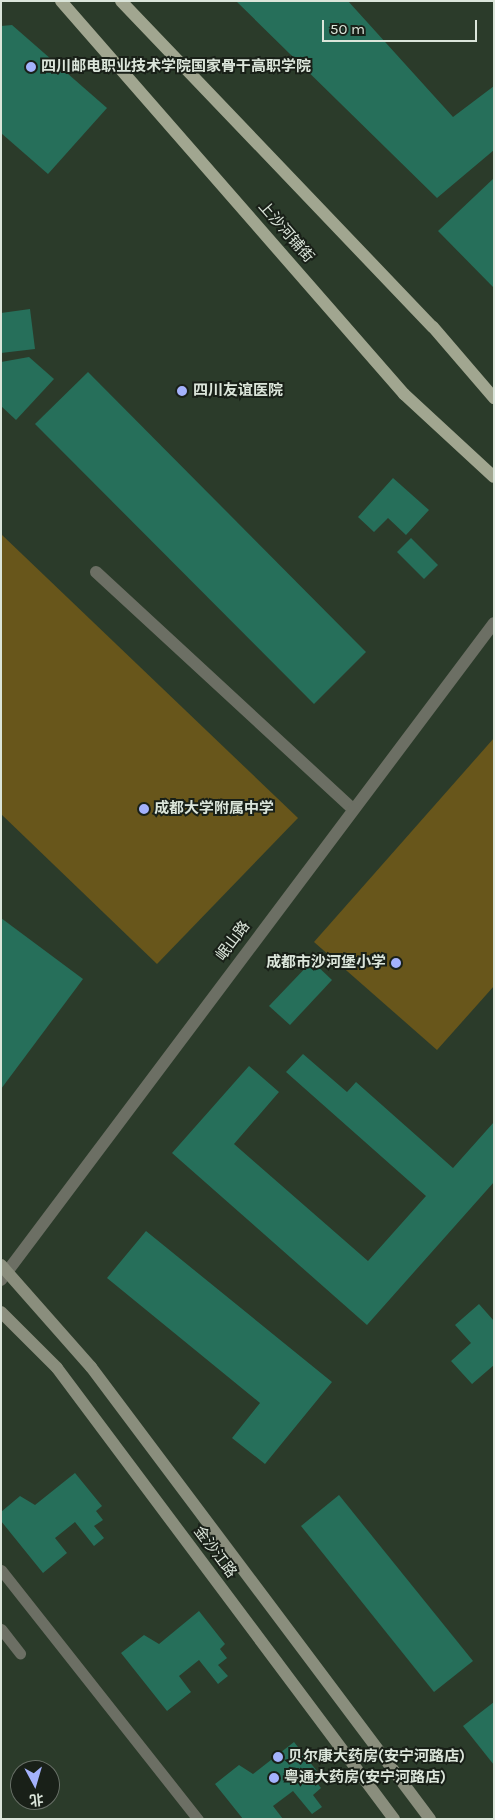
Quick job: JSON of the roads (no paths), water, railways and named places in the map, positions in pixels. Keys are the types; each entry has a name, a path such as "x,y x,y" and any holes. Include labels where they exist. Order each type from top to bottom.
{"main road":[{"name":"上沙河铺街","path":"61,1 404,394 494,477"},
{"path":"120,1 433,326 494,398"}],"street":[{"path":"96,572 353,809"},
{"name":"岷山路","path":"1,1280 4,1266 494,623"},
{"path":"4,1266 91,1367 430,1819"},
{"name":"金沙江路","path":"1,1312 57,1368 394,1819"}],"lane":[{"path":"1,1570 198,1819"},
{"path":"1,1629 20,1653"}],"place":[{"name":"四川邮电职业技术学院国家骨干高职学院","path":"31,67"},
{"name":"四川友谊医院","path":"182,391"},
{"name":"成都大学附属中学","path":"144,809"},
{"name":"成都市沙河堡小学","path":"396,963"},
{"name":"贝尔康大药房(安宁河路店)","path":"278,1757"},
{"name":"粤通大药房(安宁河路店)","path":"274,1778"}]}
